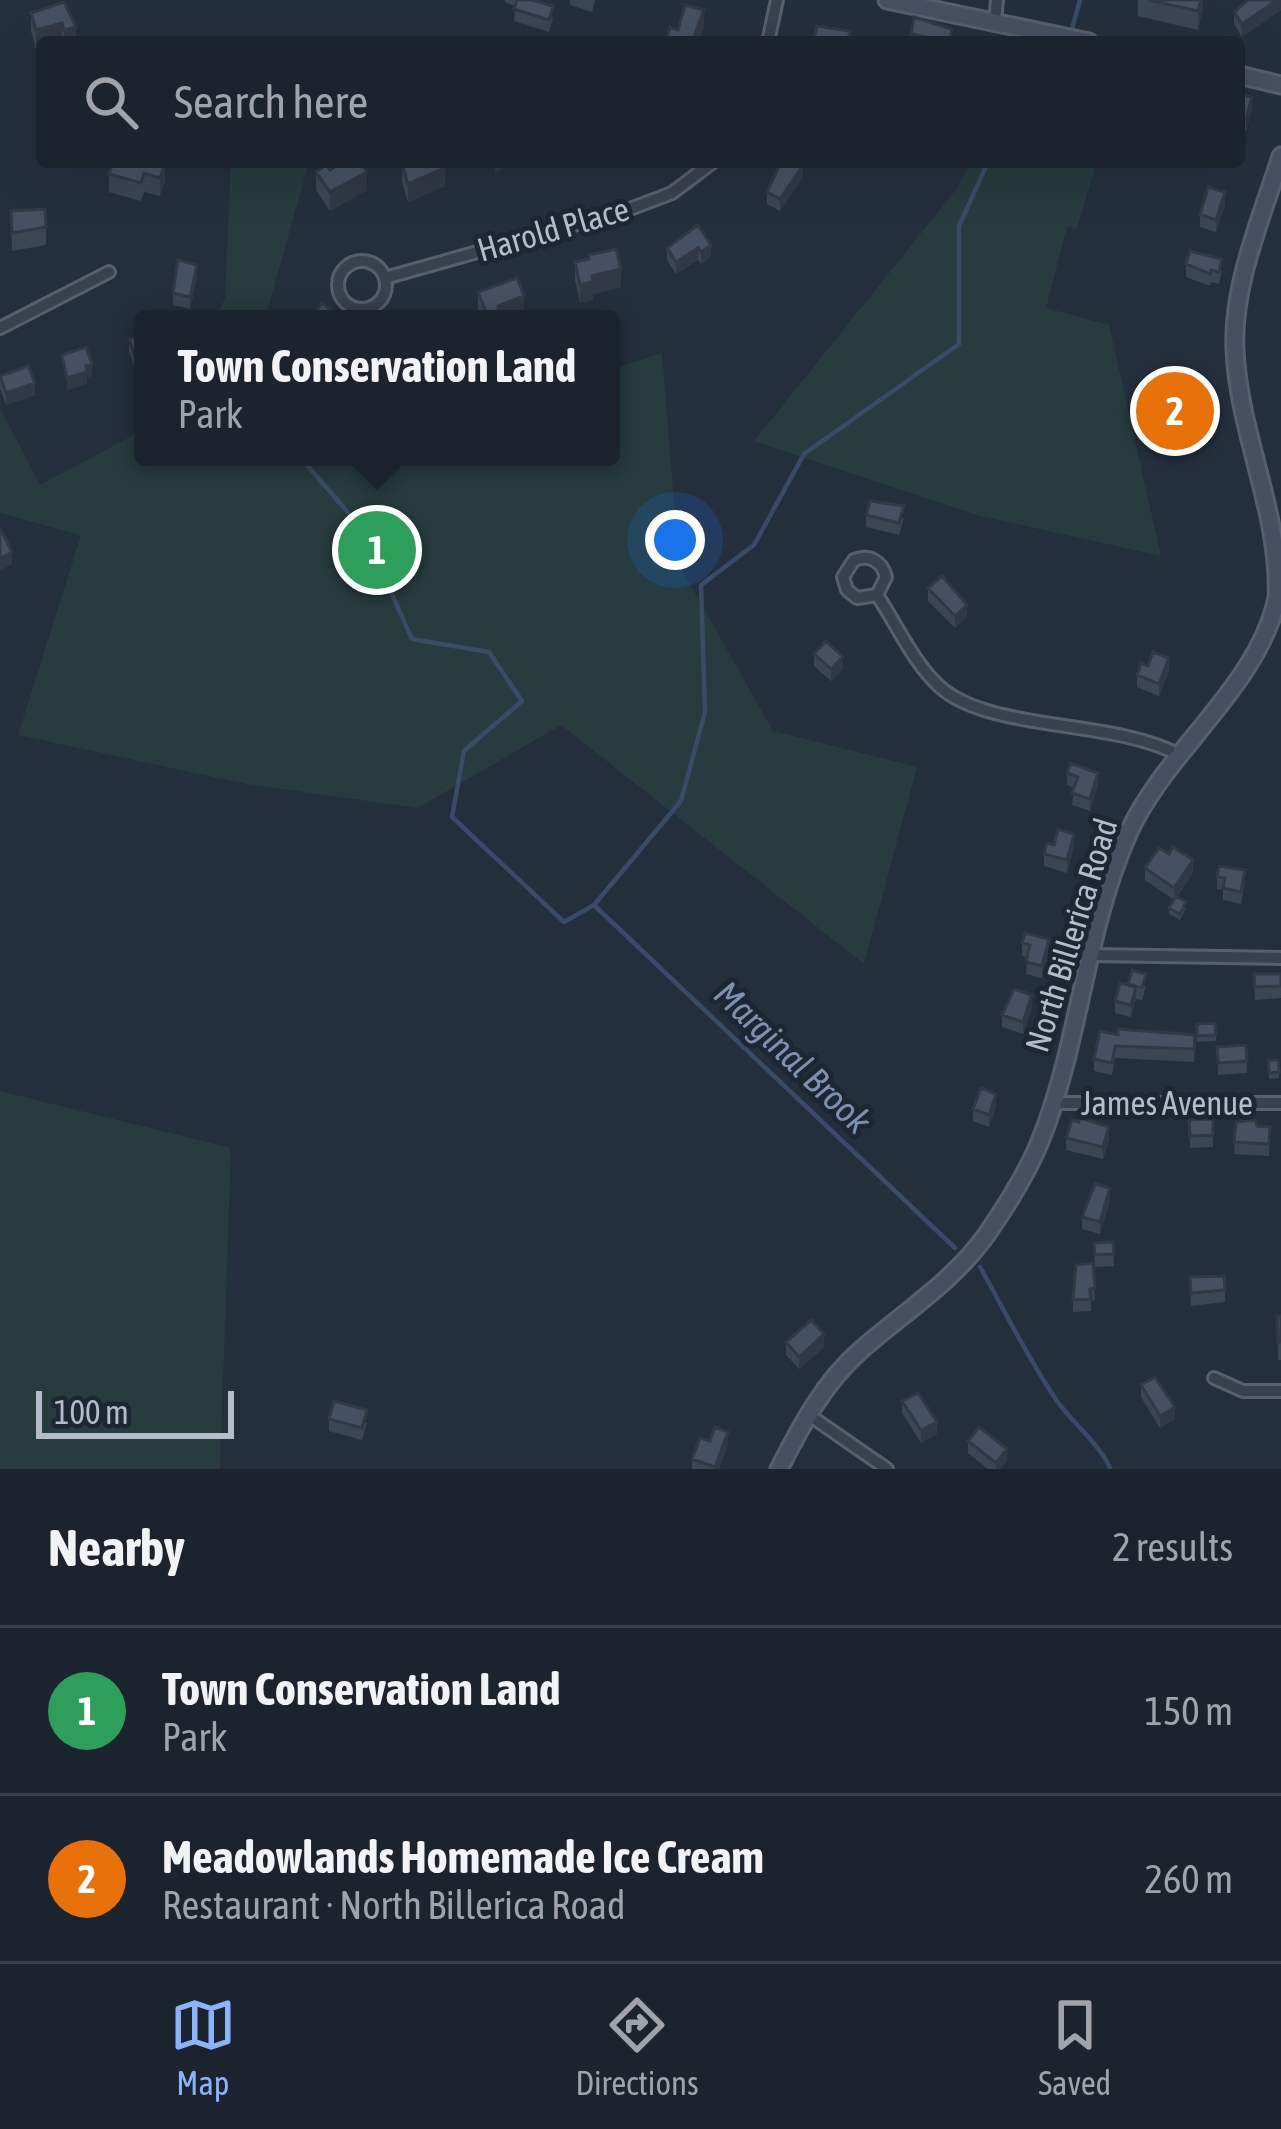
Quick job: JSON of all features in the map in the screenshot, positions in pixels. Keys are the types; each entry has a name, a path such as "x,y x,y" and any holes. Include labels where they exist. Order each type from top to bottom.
{"main road":[{"path":"887,0 1061,36"},
{"path":"1245,77 1281,86"},
{"name":"North Billerica Road","path":"779,1469 808,1415 858,1352 937,1289 986,1235 1033,1158 1128,834 1147,799 1266,633 1277,597 1278,539 1238,384 1234,349 1244,280 1281,156"},
{"path":"1266,633 1281,646"}],"street":[{"path":"769,36 778,0"},
{"path":"995,22 998,0"},
{"name":"Harold Place","path":"385,278 629,208 672,193 705,168"},
{"name":"Harold Place","path":"354,262 376,266 385,278 384,294 373,306 350,305 339,293 342,271 354,262"},
{"path":"0,328 110,272"},
{"path":"868,557 880,564 886,577 877,596 857,598 847,590 845,570 854,560 868,557"},
{"path":"877,596 929,674 958,700 986,710 1136,739 1179,755"},
{"path":"1090,955 1281,958"},
{"name":"James Avenue","path":"1052,1103 1281,1102"},
{"path":"1214,1378 1243,1391 1281,1391"},
{"path":"808,1415 886,1469"}],"green space":[{"path":"231,168 307,168 268,310 220,310 225,298"},
{"path":"968,168 1095,168 1077,228 1067,227 1046,308 1109,325 1161,556 977,515 754,441 955,191"},
{"path":"662,353 679,565 773,731 917,767 864,964 561,725 418,808 246,784 18,735 81,535 0,513 0,408 40,485 134,435 134,466 620,466 620,367"},
{"path":"0,1091 231,1148 220,1469 0,1469"}],"building":[{"path":"517,0 553,6 549,20 514,9"},
{"path":"1148,0 1201,0 1198,11"},
{"path":"1248,0 1277,0 1242,24 1234,12"},
{"path":"64,2 76,27 64,30 62,23 36,30 31,13"},
{"path":"685,5 704,10 694,36 667,36 670,27 678,30"},
{"path":"914,17 952,29 950,36 911,34"},
{"path":"817,26 850,31 849,36 814,36"},
{"path":"1245,95 1252,97 1245,119"},
{"path":"111,168 163,168 160,178 144,173 141,183 109,174"},
{"path":"364,168 367,172 330,192 316,172"},
{"path":"403,168 445,168 408,184"},
{"path":"778,168 801,168 780,199 767,192"},
{"path":"1208,187 1225,192 1216,220 1200,214"},
{"path":"45,209 46,227 12,233 11,211"},
{"path":"698,225 711,245 676,262 667,248"},
{"path":"616,249 621,269 592,276 593,282 580,285 575,262"},
{"path":"1190,251 1222,259 1219,272 1211,270 1210,274 1186,264"},
{"path":"178,260 197,265 190,297 173,293"},
{"path":"517,278 524,296 498,306 499,310 485,310 478,292"},
{"path":"86,347 92,364 86,366 87,372 67,378 62,355"},
{"path":"28,366 35,383 6,393 0,376"},
{"path":"1187,384 1190,403 1163,406 1161,395"},
{"path":"870,501 904,506 899,523 866,515"},
{"path":"0,528 12,552 0,559"},
{"path":"942,576 967,605 955,616 928,588"},
{"path":"826,641 843,657 831,669 814,654"},
{"path":"1153,652 1169,658 1159,684 1137,675 1141,663 1148,666"},
{"path":"1070,763 1098,773 1090,799 1072,793 1078,777 1067,773"},
{"path":"1058,829 1074,834 1067,860 1044,854 1047,843 1054,845"},
{"path":"1173,847 1193,860 1174,888 1145,868 1159,848 1169,854"},
{"path":"1219,866 1245,870 1241,892 1223,888 1225,878 1217,877"},
{"path":"1176,896 1186,902 1180,914 1169,908"},
{"path":"1025,933 1049,939 1042,966 1026,962 1030,945 1022,943"},
{"path":"1132,970 1146,974 1142,988 1128,984"},
{"path":"1254,974 1281,974 1281,986 1255,987"},
{"path":"1120,983 1136,987 1131,1005 1115,1001"},
{"path":"1014,989 1032,995 1023,1022 1002,1015"},
{"path":"1215,1023 1216,1035 1197,1036 1197,1024"},
{"path":"1118,1029 1195,1035 1194,1049 1115,1046 1112,1063 1094,1059 1100,1031 1118,1035"},
{"path":"1246,1045 1247,1061 1218,1063 1217,1047"},
{"path":"1268,1060 1278,1060 1279,1072 1269,1073"},
{"path":"981,1088 996,1094 989,1115 973,1109"},
{"path":"1080,1118 1109,1127 1103,1147 1066,1138 1072,1120 1079,1122"},
{"path":"1213,1119 1213,1135 1190,1136 1189,1120"},
{"path":"1255,1120 1257,1126 1270,1127 1269,1144 1234,1142 1236,1122"},
{"path":"1095,1184 1110,1188 1100,1222 1082,1217"},
{"path":"1113,1242 1114,1254 1095,1255 1094,1243"},
{"path":"1093,1263 1091,1299 1073,1300 1076,1265"},
{"path":"1224,1276 1225,1290 1191,1293 1190,1277"},
{"path":"1277,1316 1281,1316 1281,1342 1278,1342"},
{"path":"811,1320 824,1334 799,1357 786,1342"},
{"path":"1155,1377 1175,1407 1160,1416 1141,1385"},
{"path":"918,1393 937,1422 921,1430 902,1401"},
{"path":"334,1401 367,1410 362,1428 329,1419"},
{"path":"715,1427 728,1432 715,1467 692,1459 700,1438 710,1441"},
{"path":"979,1427 1007,1449 996,1463 968,1441"}],"waterway":[{"path":"1072,29 1080,0"},
{"path":"308,466 363,530 412,639 489,652 522,701 464,751 452,817 564,922 594,905 681,801 705,712 701,585 754,545 804,454 959,344 959,226 985,168"},
{"name":"Marginal Brook","path":"594,905 955,1248"},
{"name":"Marginal Brook","path":"980,1267 1046,1385 1110,1469"}],"place":[{"name":"Meadowlands Homemade Ice Cream","path":"1175,411"},
{"name":"Town Conservation Land","path":"377,550"}]}
